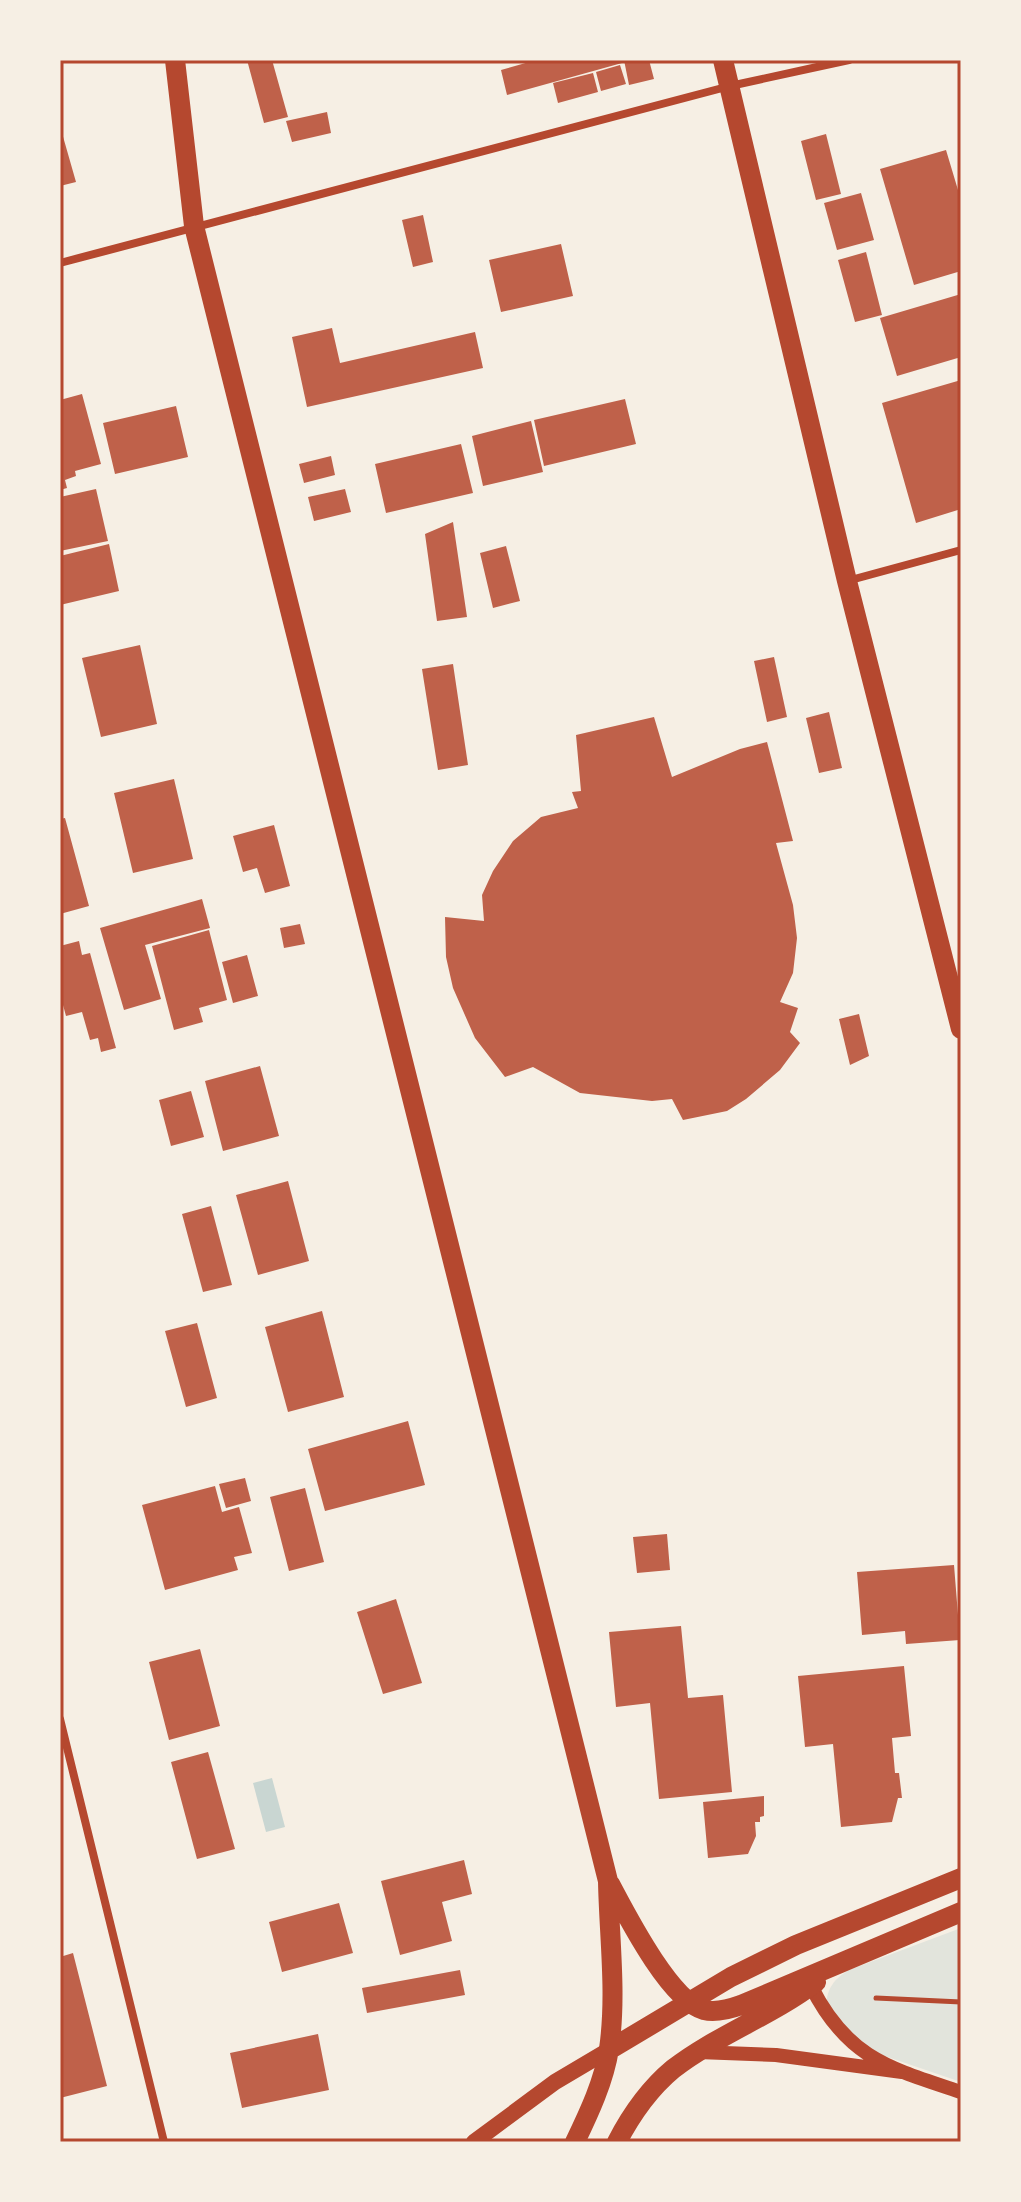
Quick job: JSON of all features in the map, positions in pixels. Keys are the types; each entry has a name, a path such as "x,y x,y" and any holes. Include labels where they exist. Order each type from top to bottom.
{"main road":[{"path":"175,60 194,226 608,1881 612,1986 609,2050 596,2095 575,2142"},
{"path":"723,60 847,581 961,1029"},
{"path":"474,2142 555,2082 689,2001 796,1945 961,1878"},
{"path":"608,1881 646,1948 689,2001 708,2010 728,2009 961,1912"},
{"path":"617,2142 638,2106 654,2088 698,2052 811,1986 841,1962"}],"street":[{"path":"60,263 730,86 849,60"},
{"path":"847,581 961,550"},
{"path":"60,1719 164,2142"},
{"path":"811,1986 821,2007 841,2035 877,2061 961,2092"},
{"path":"698,2052 776,2055 902,2072"}],"path":[{"path":"876,1998 961,2002"}],"shaded area":[{"path":"272,1778 285,1827 266,1832 253,1783"},
{"path":"961,1928 961,2082 879,2054 844,2033 826,2006 830,1989 839,1977 849,1970"}],"building":[{"path":"247,60 272,60 288,117 264,123"},
{"path":"536,60 621,60 622,63 507,95 501,70"},
{"path":"624,60 649,60 654,79 629,85"},
{"path":"620,65 626,84 601,91 596,72"},
{"path":"593,73 598,92 558,103 553,83"},
{"path":"327,112 331,133 292,142 286,121"},
{"path":"60,126 76,182 60,186"},
{"path":"826,134 841,194 816,200 801,141"},
{"path":"946,150 961,200 961,271 914,285 880,169"},
{"path":"861,193 874,240 837,250 824,203"},
{"path":"423,215 433,262 413,267 402,220"},
{"path":"561,244 573,296 501,312 489,260"},
{"path":"866,252 882,315 855,322 838,260"},
{"path":"961,294 961,357 897,376 880,318"},
{"path":"332,328 340,363 475,332 483,368 307,407 292,337"},
{"path":"961,380 961,509 916,523 882,403"},
{"path":"82,394 101,464 75,471 76,476 65,480 67,488 60,490 60,400"},
{"path":"625,399 636,444 544,466 534,420"},
{"path":"176,406 188,457 115,474 103,423"},
{"path":"531,421 543,472 483,486 472,436"},
{"path":"461,444 473,493 386,513 375,464"},
{"path":"331,456 335,475 304,483 299,464"},
{"path":"96,489 108,541 60,551 60,497"},
{"path":"345,489 351,512 314,521 308,497"},
{"path":"453,522 467,617 437,621 425,534"},
{"path":"109,544 119,591 60,605 60,556"},
{"path":"506,546 520,601 493,608 480,553"},
{"path":"140,645 157,724 101,737 82,658"},
{"path":"774,657 787,717 767,722 754,661"},
{"path":"453,664 468,765 438,770 422,669"},
{"path":"829,712 842,768 819,773 806,718"},
{"path":"654,717 672,777 740,749 767,742 793,841 776,843 793,905 797,938 793,973 780,1002 798,1008 790,1032 800,1043 780,1070 746,1099 727,1111 683,1120 672,1099 652,1101 580,1093 533,1067 505,1077 475,1038 453,988 446,957 445,917 484,921 482,895 493,871 513,841 541,817 578,808 572,792 581,791 576,735"},
{"path":"174,779 193,859 133,873 114,793"},
{"path":"65,818 89,906 60,914 60,819"},
{"path":"274,825 290,886 265,893 257,868 243,872 233,836"},
{"path":"202,899 210,928 145,945 161,999 124,1010 100,928"},
{"path":"300,924 305,944 284,948 280,928"},
{"path":"209,930 227,1000 199,1008 203,1022 174,1030 152,946"},
{"path":"79,941 82,955 90,953 116,1048 101,1052 98,1038 90,1040 82,1012 66,1016 60,994 60,946"},
{"path":"247,955 258,996 233,1003 222,962"},
{"path":"859,1014 869,1056 850,1065 839,1019"},
{"path":"260,1066 279,1136 223,1151 205,1081"},
{"path":"191,1091 204,1137 171,1146 159,1100"},
{"path":"288,1181 309,1261 258,1275 236,1195"},
{"path":"211,1206 232,1285 203,1292 182,1214"},
{"path":"322,1311 344,1397 288,1412 265,1327"},
{"path":"197,1323 217,1398 186,1407 165,1331"},
{"path":"408,1421 425,1485 325,1511 308,1449"},
{"path":"245,1478 251,1501 226,1508 219,1484"},
{"path":"215,1486 222,1512 239,1507 252,1553 234,1557 238,1570 165,1590 142,1505"},
{"path":"305,1488 324,1562 289,1571 270,1497"},
{"path":"667,1534 670,1570 637,1573 633,1537"},
{"path":"954,1565 960,1640 906,1644 905,1631 862,1635 857,1572"},
{"path":"396,1599 422,1683 383,1694 357,1612"},
{"path":"681,1626 688,1698 723,1695 732,1792 659,1799 650,1703 616,1707 609,1632"},
{"path":"200,1649 220,1726 169,1740 149,1662"},
{"path":"904,1666 911,1736 892,1738 895,1773 899,1773 902,1798 898,1798 892,1822 841,1827 833,1744 805,1747 798,1676"},
{"path":"208,1752 235,1849 197,1859 171,1762"},
{"path":"764,1796 764,1816 760,1817 760,1822 755,1822 756,1836 748,1854 708,1858 703,1802"},
{"path":"464,1860 472,1894 442,1902 452,1941 400,1955 381,1881"},
{"path":"339,1903 353,1953 282,1972 269,1922"},
{"path":"73,1953 107,2086 60,2098 60,1957"},
{"path":"460,1970 465,1995 367,2013 362,1988"},
{"path":"318,2034 329,2090 242,2108 230,2053"}]}
